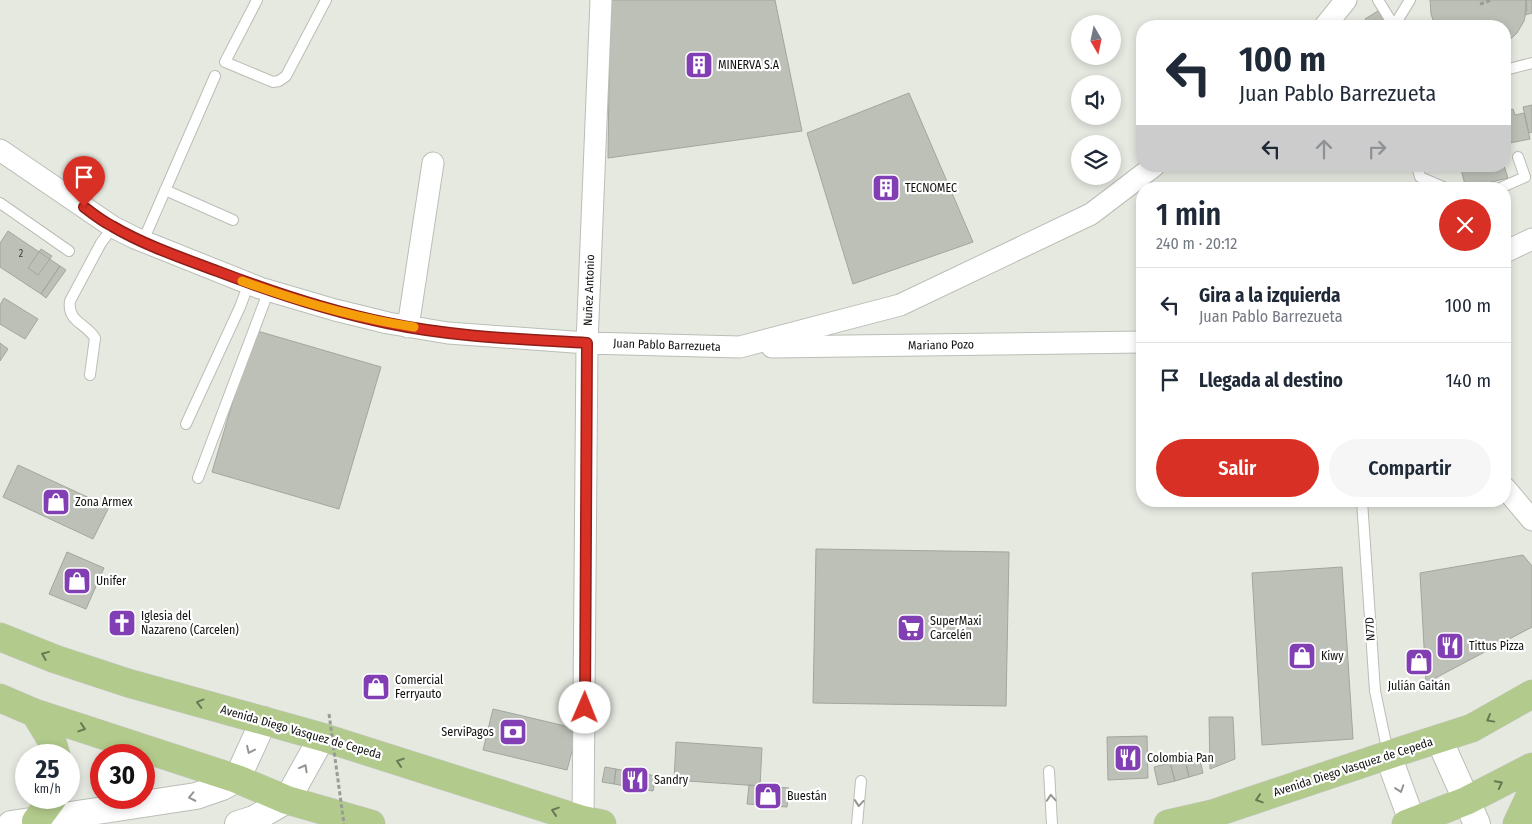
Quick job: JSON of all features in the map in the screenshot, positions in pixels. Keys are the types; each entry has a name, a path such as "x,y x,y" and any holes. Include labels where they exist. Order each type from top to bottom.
{"main road":[{"name":"Avenida Diego Vasquez de Cepeda","path":"0,637 55,659 128,683 264,720 325,725 593,822"},
{"name":"Avenida Diego Vasquez de Cepeda","path":"1168,824 1212,814 1472,728 1532,694"},
{"path":"0,698 35,713 237,779 287,800 356,823"},
{"path":"35,713 53,744"},
{"path":"1410,823 1471,812 1532,767"},
{"path":"1516,824 1532,792"},
{"path":"23,823 39,809"}],"street":[{"name":"Nuñez Antonio","path":"593,822 587,343 601,0"},
{"path":"1329,20 1346,0"},
{"name":"Juan Pablo Barrezueta","path":"0,150 113,227 142,241 249,283 335,310 408,326 457,334 587,343 740,348 900,305 1090,214 1146,172"},
{"path":"408,326 433,162"},
{"path":"1511,249 1532,239"},
{"name":"Mariano Pozo","path":"740,348 1136,342"},
{"path":"1511,495 1532,520"},
{"path":"23,823 196,796 222,788 237,779 264,720"},
{"path":"238,824 254,819 287,800 325,725"},
{"path":"1439,739 1471,812"},
{"path":"1388,755 1410,823"}],"lane":[{"path":"257,0 225,62 273,82 279,81 286,76 326,0"},
{"path":"1378,0 1390,20"},
{"path":"1398,20 1410,0"},
{"path":"1511,68 1532,63"},
{"path":"142,241 215,76"},
{"path":"1511,183 1525,177 1518,156"},
{"path":"1419,172 1420,177 1432,182"},
{"path":"165,190 232,220"},
{"path":"0,203 69,251"},
{"path":"90,375 95,338 92,333 71,316 70,301 101,243 113,227"},
{"path":"186,424 240,307 249,283"},
{"path":"198,478 269,290"},
{"name":"N77D","path":"1362,507 1375,691 1388,755"},
{"path":"1048,771 1052,824"},
{"path":"858,824 861,781"}],"path":[{"path":"1480,4 1492,0"},
{"path":"325,725 356,823"}],"building":[{"name":"MINERVA S.A","path":"610,0 775,0 802,131 608,158"},
{"path":"1430,0 1526,0 1527,8 1524,21 1517,33 1511,38 1511,20 1433,20"},
{"path":"1526,0 1532,0 1532,13 1525,15"},
{"path":"1378,11 1383,20 1366,20"},
{"name":"TECNOMEC","path":"909,93 973,242 853,284 807,133"},
{"path":"1532,105 1532,132 1529,133 1523,107"},
{"path":"1513,109 1515,115 1524,113 1530,139 1511,143 1511,110"},
{"path":"1462,172 1506,172 1508,178 1491,182 1464,182"},
{"path":"8,231 60,266 41,294 0,267 0,243"},
{"path":"41,249 52,256 38,275 28,268"},
{"path":"60,266 66,270 46,298 41,294"},
{"path":"4,298 38,319 25,339 0,324 0,305"},
{"path":"254,330 381,367 339,509 212,472"},
{"path":"0,343 8,349 0,361"},
{"name":"Zona Armex","path":"18,465 109,507 93,539 3,497"},
{"name":"SuperMaxi Carcelén","path":"816,549 1009,552 1006,706 813,703"},
{"name":"Unifer","path":"67,552 104,568 86,609 49,594"},
{"path":"1523,555 1532,566 1532,627 1426,683 1420,573"},
{"name":"Kiwy","path":"1342,567 1353,739 1262,745 1252,573"},
{"path":"493,709 578,729 567,770 483,750"},
{"path":"1209,717 1233,717 1235,759 1210,769"},
{"name":"Colombia Pan","path":"1147,736 1148,778 1108,780 1107,737"},
{"path":"676,742 762,748 760,786 674,780"},
{"path":"1199,756 1203,773 1189,777 1185,759"},
{"path":"1185,759 1189,777 1175,781 1170,763"},
{"path":"1170,763 1175,781 1158,785 1154,767"},
{"path":"605,767 616,769 614,784 602,782"},
{"name":"Sandry","path":"616,769 656,776 653,791 614,784"},
{"name":"Buestán","path":"749,785 789,788 787,807 747,804"}],"slow traffic":[{"path":"242,281 335,310 388,323 414,327"}],"place":[{"name":"MINERVA S.A","path":"699,65"},
{"name":"TECNOMEC","path":"886,188"},
{"name":"Zona Armex","path":"56,502"},
{"name":"Unifer","path":"77,581"},
{"name":"Iglesia del Nazareno (Carcelen)","path":"122,623"},
{"name":"SuperMaxi Carcelén","path":"911,628"},
{"name":"Tittus Pizza","path":"1450,646"},
{"name":"Kiwy","path":"1302,656"},
{"name":"Julián Gaitán","path":"1419,662"},
{"name":"Comercial Ferryauto","path":"376,687"},
{"name":"ServiPagos","path":"513,732"},
{"name":"Colombia Pan","path":"1128,758"},
{"name":"Sandry","path":"635,780"},
{"name":"Buestán","path":"768,796"}],"route":[{"path":"84,207 113,227 198,264 260,288 335,310 388,323 448,333 587,343 585,708"}]}
